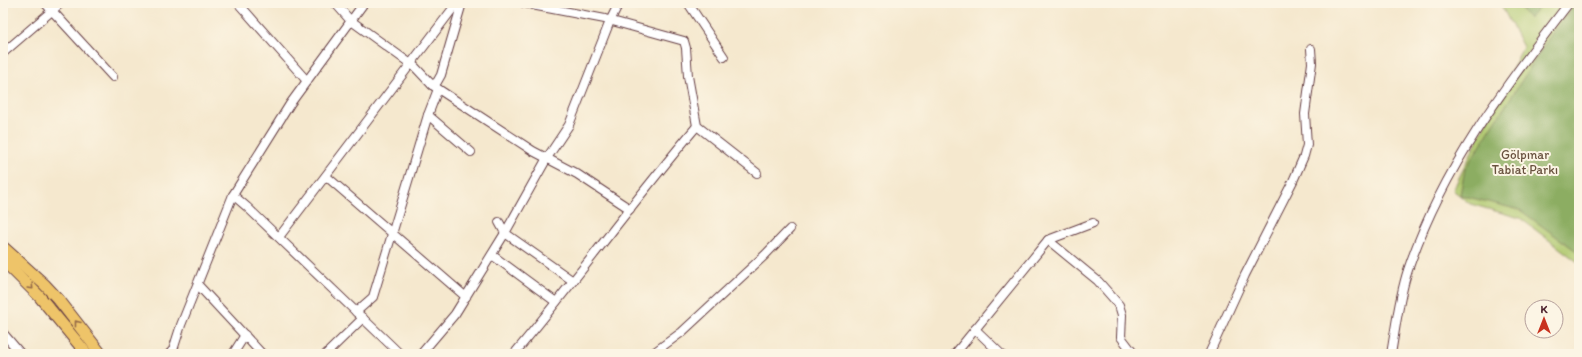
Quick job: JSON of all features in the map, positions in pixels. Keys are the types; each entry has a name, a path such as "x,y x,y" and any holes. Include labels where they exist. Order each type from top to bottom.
{"main road":[{"path":"3,246 59,300 101,354"},
{"path":"3,260 40,296 87,354"}],"street":[{"path":"45,3 113,77"},
{"path":"3,53 60,3"},
{"path":"238,3 307,81"},
{"path":"335,3 350,20 410,64 435,87 498,128 547,158 577,174 630,209"},
{"path":"171,353 233,195 290,104 350,20 364,3"},
{"path":"279,237 457,3"},
{"path":"356,312 373,297 428,115 435,87 441,75 462,3"},
{"path":"524,3 537,4 610,21 684,42 686,48 688,76 697,126 757,173"},
{"path":"421,354 455,314 492,255 547,158 570,125 610,21 619,3"},
{"path":"1391,354 1398,313 1408,271 1435,204 1464,149 1501,92 1569,3"},
{"path":"690,4 724,57"},
{"path":"1209,354 1245,275 1293,182 1304,156 1307,145 1305,114 1312,64 1311,49"},
{"path":"428,115 471,152"},
{"path":"514,354 630,209 661,167 697,126"},
{"path":"326,176 466,297"},
{"path":"233,195 279,237 400,354"},
{"path":"499,222 505,232 573,281"},
{"path":"954,354 1048,240 1093,223"},
{"path":"652,354 682,332 790,230"},
{"path":"1048,240 1098,281 1119,305 1122,315 1121,337 1134,354"},
{"path":"492,255 556,302"},
{"path":"198,285 262,354"},
{"path":"326,354 363,318"},
{"path":"975,329 1001,354"},
{"path":"3,333 21,354"},
{"path":"233,354 245,336"}],"green space":[{"name":"Gölpınar Tabiat Parkı","path":"1498,3 1579,3 1579,263 1520,218 1470,204 1453,190 1523,47 1501,5"},
{"path":"1517,3 1543,3 1529,19"},
{"name":"Gölpınar Tabiat Parkı","path":"1577,3 1579,3 1579,253 1520,210 1460,195 1465,169 1554,30"}]}
